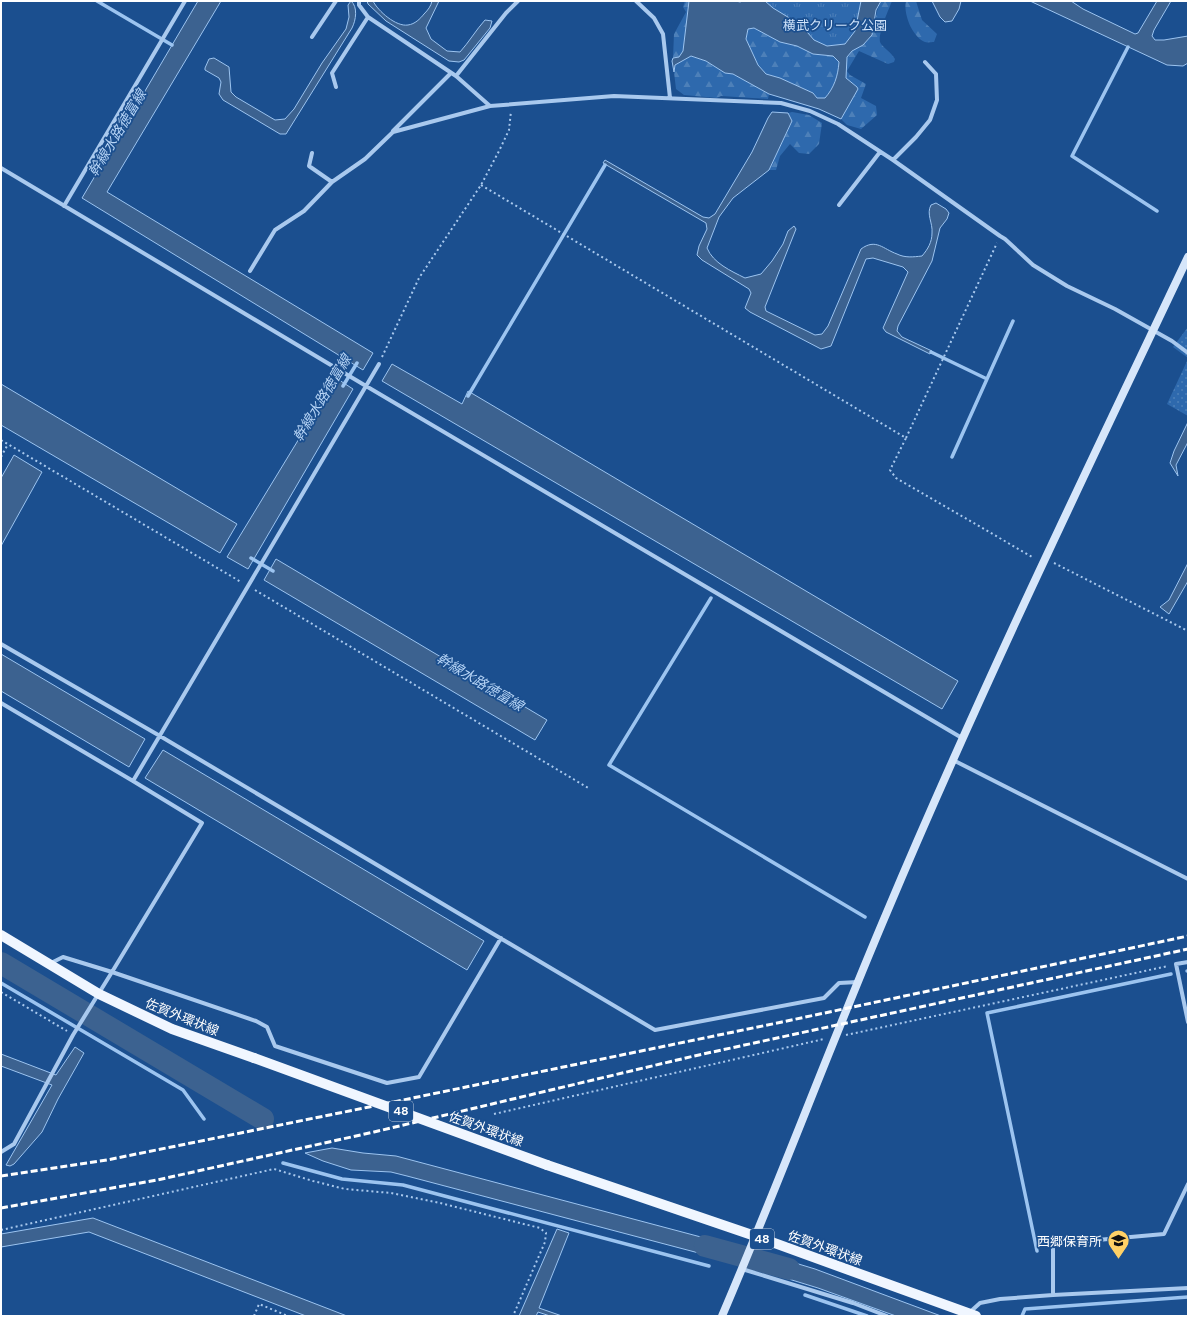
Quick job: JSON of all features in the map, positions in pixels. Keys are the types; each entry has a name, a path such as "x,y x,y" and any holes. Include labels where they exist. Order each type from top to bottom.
{"main road":[{"name":"佐賀外環状線","path":"1,935 99,994 172,1029 973,1315"}],"street":[{"path":"64,206 185,1"},
{"path":"312,37 336,1"},
{"path":"359,1 359,5 368,17 456,76 490,106"},
{"path":"456,76 506,13 518,1"},
{"path":"636,1 654,18 663,34 670,98"},
{"path":"336,87 332,73 368,17"},
{"path":"893,160 916,137 930,120 933,113 937,100 936,74 925,62"},
{"path":"250,270 275,230 304,211 332,182 365,159 451,73"},
{"path":"393,132 490,106 614,96 781,103 810,111 838,124 893,160 1005,239 1033,265 1067,286 1115,309 1153,330 1172,341 1188,353"},
{"path":"839,205 880,152"},
{"path":"312,153 309,166 332,182"},
{"path":"1,168 342,372 962,738"},
{"path":"722,1316 886,913 962,738 1188,257"},
{"path":"133,781 379,364"},
{"path":"1,644 160,736 655,1030 824,998 839,983 858,982"},
{"path":"1,703 202,823 73,1035 14,1144 1,1152"},
{"path":"953,760 1188,879"},
{"path":"48,964 63,958 112,972 256,1020 266,1027 275,1046 387,1083 419,1077 500,938"},
{"path":"1188,962 1176,964 1188,1022"},
{"path":"1053,1294 1052,1244 1164,1234 1188,1184"},
{"path":"742,1269 853,1303 887,1316"},
{"path":"973,1315 980,1304 1000,1299 1053,1294 1188,1288"}],"path":[{"path":"379,364 419,278 481,184 509,130 512,104"},
{"path":"481,184 906,438"},
{"path":"1000,236 890,470 896,478 1032,557 1056,564 1188,632"},
{"path":"1,440 590,789"},
{"path":"1,457 8,444"},
{"path":"1,992 73,1035"},
{"path":"1,1230 274,1169 345,1189 391,1193 440,1203 540,1228 546,1233 545,1242 513,1316"},
{"path":"254,1316 259,1304 288,1316"}],"green space":[{"path":"685,1 690,2 683,52 679,57 673,58 674,34 686,12 683,7"},
{"name":"横武クリーク公園","path":"757,1 870,1 861,38 840,50 814,47"},
{"path":"881,1 892,1 882,27 880,42 895,59 894,62 888,64 859,51 847,71 850,75 866,84 861,98 876,106 877,115 861,129 847,125 841,119 858,89 845,78 846,61 852,51 870,38"},
{"path":"906,1 916,1 922,20 937,34 934,42 925,42 912,30 907,18 905,6"},
{"path":"754,28 780,42 797,46 813,54 833,56 839,62 838,72 833,86 825,98 817,98 813,93 780,78 766,74 758,65 746,39 748,29"},
{"path":"690,56 706,61 725,73 733,74 769,94 768,99 721,96 717,98 684,95 676,89 674,72 675,65"},
{"path":"792,112 809,115 822,123 819,144 809,154 799,153 790,144 780,156 776,170 769,170 792,122 788,113"},
{"path":"1188,327 1188,358 1173,347"},
{"path":"1188,359 1188,416 1167,404"}],"water":[{"path":"198,1 221,1 107,192 373,353 363,370 82,198"},
{"path":"351,1 355,7 356,14 352,28 286,134 280,134 223,100 219,94 221,82 219,78 205,70 209,59 214,58 229,67 231,92 236,97 275,120 285,119 294,109 322,63 346,29 349,17 348,5"},
{"path":"367,1 373,1 383,14 398,24 408,25 421,18 431,5 432,1 439,1 426,28 431,39 447,51 460,52 485,20 492,21 490,28 464,60 459,62 449,61 386,21 368,4"},
{"path":"689,1 765,1 773,8 801,25 814,40 827,46 845,44 855,31 861,1 881,1 876,10 872,35 863,45 852,51 847,57 846,78 858,89 841,119 819,109 769,94 733,74 725,73 706,61 691,56 675,65 674,72 672,61 673,58 679,57 683,51","holes":["754,28 780,42 797,46 813,54 833,56 839,62 835,82 825,98 817,98 813,93 780,78 766,74 758,65 746,39 748,29"]},
{"path":"932,1 961,1 959,9 952,21 945,22 940,17"},
{"path":"1030,1 1071,1 1083,9 1135,34 1138,33 1157,1 1171,1 1152,36 1155,40 1164,40 1188,36 1188,63 1183,66 1167,65"},
{"path":"772,112 788,113 792,121 769,170 733,198 719,217 707,248 710,253 723,266 745,278 761,274 783,244 788,231 794,226 796,229 765,307 766,311 815,335 822,334 828,326 861,249 871,244 875,244 903,256 922,256 929,245 932,236 929,212 931,205 936,203 946,209 949,213 947,219 940,228 932,261 898,326 897,331 902,337 932,351 930,354 886,332 883,328 908,272 903,267 873,258 866,259 831,346 821,349 745,308 751,293 749,289 702,260 697,255 699,246 707,229 706,223 603,163 605,160 703,217 709,218 715,214 752,152"},
{"path":"392,364 462,404 468,391 958,681 942,709 382,381"},
{"path":"336,378 353,389 248,569 227,557"},
{"path":"1,384 237,524 220,553 1,425"},
{"path":"1188,422 1188,442 1176,465 1178,476 1170,463"},
{"path":"14,455 42,472 1,546 1,478"},
{"path":"276,559 547,720 535,740 264,580"},
{"path":"1188,563 1188,581 1169,614 1160,607 1169,600"},
{"path":"1,654 145,739 129,767 1,691"},
{"path":"163,750 484,941 467,970 145,778"},
{"path":"75,1047 84,1053 58,1099 42,1132 14,1164 10,1166 6,1165 52,1085 1,1066 1,1054 56,1075"},
{"path":"332,1148 396,1156 731,1245 733,1254 729,1261 391,1172 351,1170 323,1161 305,1153"},
{"path":"93,1218 347,1316 306,1316 89,1232 1,1247 1,1234"},
{"path":"557,1229 569,1233 539,1308 562,1316 550,1316 538,1312 536,1316 519,1316"},
{"path":"769,1255 815,1269 941,1316 896,1316 818,1288 756,1269 759,1262"}],"waterway":[{"path":"97,1 172,45"},
{"path":"1128,47 1072,156 1157,211"},
{"path":"468,396 605,165"},
{"path":"952,457 1013,321"},
{"path":"931,352 987,379"},
{"name":"幹線水路徳富線","path":"343,386 357,363"},
{"name":"幹線水路徳富線","path":"251,558 273,571"},
{"path":"711,598 609,765 865,917"},
{"path":"1,963 263,1119"},
{"path":"1037,1251 987,1013 1171,974"},
{"path":"1,983 183,1090 204,1119"},
{"path":"283,1163 342,1179 403,1185 709,1266"},
{"path":"705,1246 789,1269"},
{"path":"805,1295 867,1316"},
{"path":"1022,1316 1025,1309 1188,1297"}],"railway":[{"path":"1,1176 107,1160 782,1022 1188,936"},
{"path":"1,1208 157,1180 374,1132 694,1056 1188,949"}],"place":[{"name":"西郷保育所","path":"1118,1260"}]}
